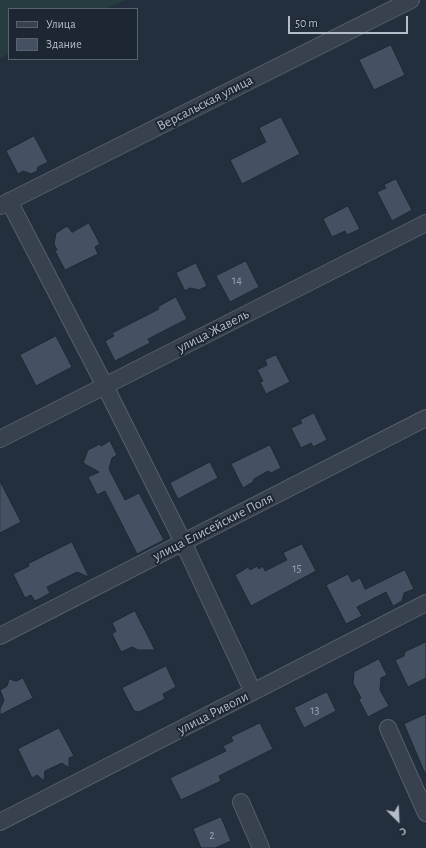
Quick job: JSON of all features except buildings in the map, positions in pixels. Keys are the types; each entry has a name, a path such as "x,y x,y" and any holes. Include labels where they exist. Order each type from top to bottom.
{"street":[{"name":"Версальская улица","path":"5,204 411,0"},
{"path":"5,204 105,386 183,542 254,692"},
{"name":"улица Жавель","path":"0,440 426,223"},
{"name":"улица Елисейские Поля","path":"0,636 426,418"},
{"name":"улица Риволи","path":"0,822 426,603"},
{"path":"388,728 425,808"},
{"path":"241,802 261,848"}],"green space":[{"path":"0,0 126,0 108,8 8,8 8,54 0,58"}]}
